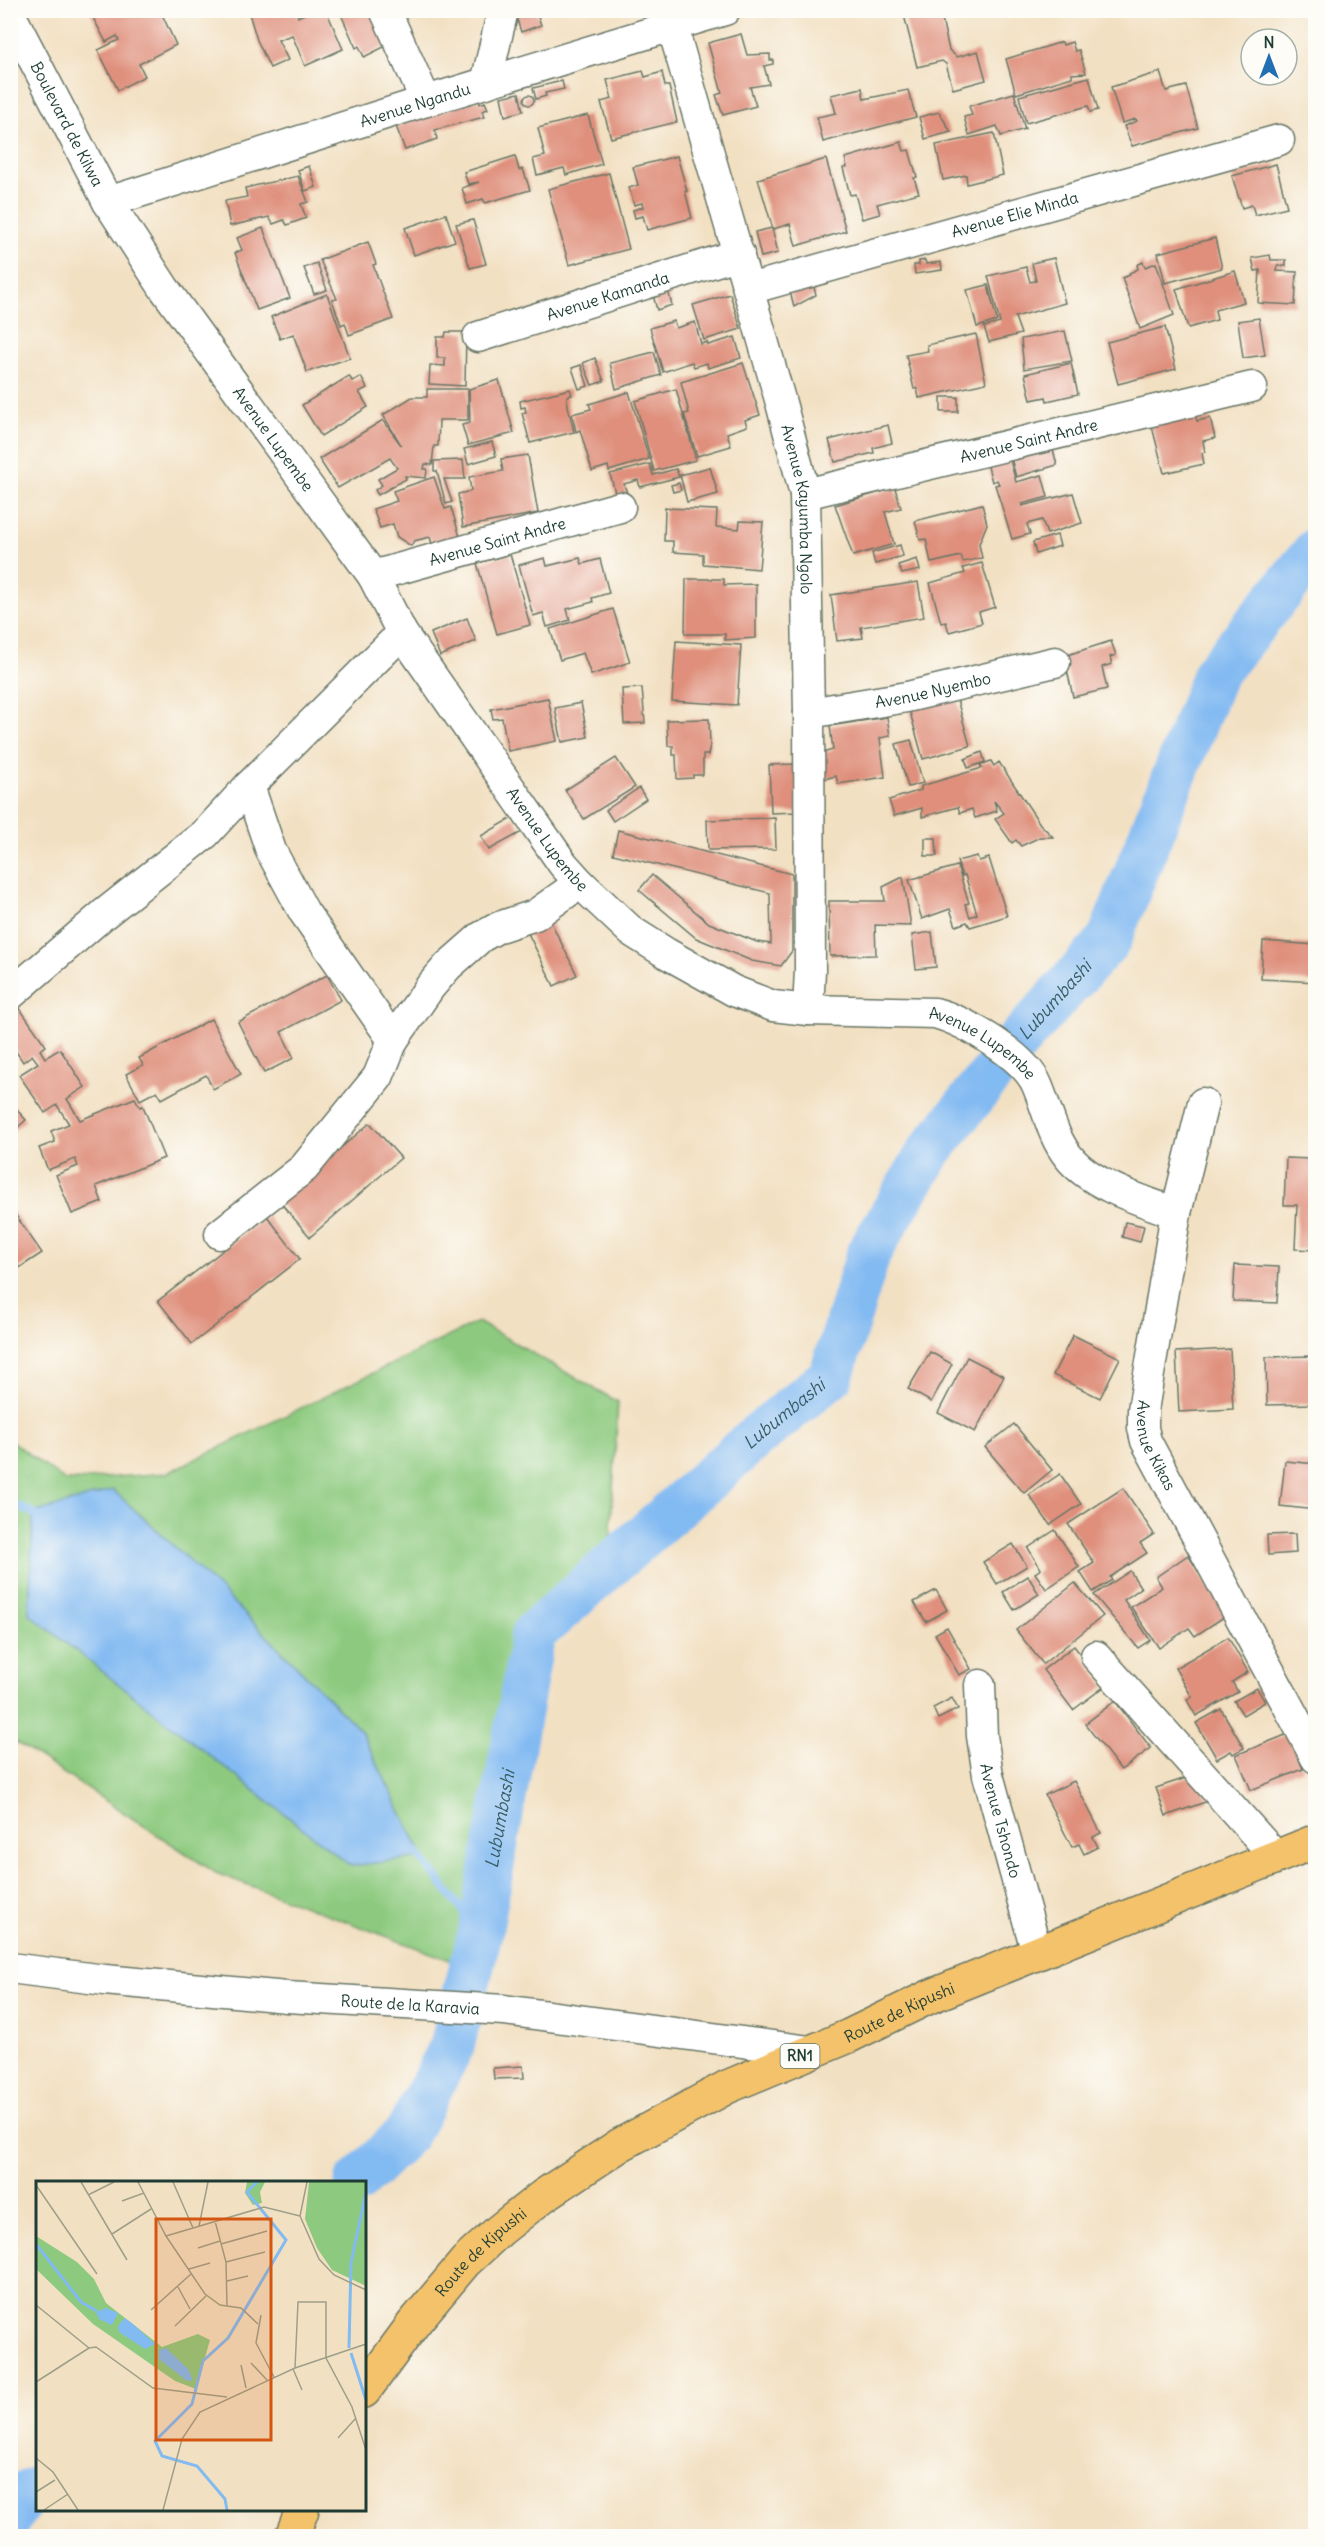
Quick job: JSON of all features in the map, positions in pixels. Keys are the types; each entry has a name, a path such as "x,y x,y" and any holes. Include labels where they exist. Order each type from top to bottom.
{"highway":[{"name":"Route de Kipushi","path":"366,2388 414,2323 465,2262 500,2230 543,2196 620,2145 727,2087 849,2036 929,1997 1316,1841"},
{"path":"292,2536 302,2511"}],"street":[{"path":"385,10 426,101"},
{"path":"486,83 503,10"},
{"name":"Avenue Ngandu","path":"108,202 426,101 725,10"},
{"name":"Boulevard de Kilwa","path":"10,14 108,202"},
{"name":"Avenue Kayumba Ngolo","path":"672,25 749,289 805,494 809,712 810,970 808,1010"},
{"name":"Avenue Elie Minda","path":"749,289 1279,140"},
{"name":"Avenue Lupembe","path":"108,202 164,288 373,576 402,633 563,864 580,883 631,931 734,991 773,1006 808,1010 935,1013 953,1018 987,1036 1028,1072 1037,1083 1067,1156 1101,1181 1136,1198 1176,1213"},
{"name":"Avenue Kamanda","path":"478,337 739,254"},
{"name":"Avenue Saint Andre","path":"805,494 1252,387"},
{"name":"Avenue Saint Andre","path":"373,576 620,507"},
{"path":"10,995 104,914 205,834 249,786 402,633"},
{"name":"Avenue Nyembo","path":"809,712 907,697 1054,662"},
{"path":"249,786 271,851 304,912 393,1040"},
{"path":"220,1234 304,1168 378,1077 393,1040 430,987 448,966 481,937 499,927 535,915 580,883"},
{"name":"Avenue Kikas","path":"1203,1103 1176,1213 1143,1410 1143,1428 1146,1441 1316,1758"},
{"path":"1096,1656 1277,1858"},
{"name":"Avenue Tshondo","path":"980,1685 982,1736 988,1775 1037,1953"},
{"name":"Route de la Karavia","path":"10,1968 105,1980 287,1997 401,2002 504,2010 810,2051"}],"green space":[{"path":"478,1322 618,1402 610,1546 529,1627 502,1815 458,1963 216,1873 11,1739 10,1440 65,1481 167,1473"}],"water":[{"path":"113,1490 223,1592 361,1731 423,1857 351,1866 29,1614 33,1513"}],"building":[{"path":"89,10 160,10 176,45 139,64 145,76 118,90 98,50 119,40 117,36 106,42"},
{"path":"248,10 296,10 298,17 313,10 326,10 343,49 305,66 292,35 278,40 288,60 270,68 257,40"},
{"path":"339,10 373,10 390,44 364,57 359,46 356,48"},
{"path":"514,10 536,10 541,25 521,32"},
{"path":"923,10 940,10 949,50 957,57 978,51 986,80 953,89 946,64 942,61 917,67 904,15"},
{"path":"741,34 747,55 770,54 773,64 764,66 769,84 750,87 756,106 723,115 716,95 722,93 708,43"},
{"path":"1062,42 1063,45 1072,42 1075,51 1079,50 1086,73 1072,74 1072,77 1016,94 1006,59"},
{"path":"643,71 645,77 662,72 665,86 669,86 677,122 611,138 601,102 612,99 607,80"},
{"path":"1160,72 1166,91 1186,86 1198,128 1132,146 1124,126 1137,121 1136,119 1122,123 1111,87"},
{"path":"1089,77 1098,110 1090,112 1088,106 1026,123 1019,96"},
{"path":"562,81 564,89 545,93 546,96 536,99 533,88"},
{"path":"862,88 864,99 908,90 916,117 823,142 817,117 836,113 831,95"},
{"path":"519,93 523,111 505,116 501,97"},
{"path":"1014,93 1025,129 1001,136 997,126 969,135 964,117 972,115 969,106"},
{"path":"529,95 534,100 529,105 524,100"},
{"path":"479,99 480,104 485,102 488,109 482,111 484,117 435,130 437,139 405,150 396,126"},
{"path":"939,112 951,132 925,139 919,117"},
{"path":"588,115 602,164 566,175 564,168 537,175 533,159 545,156 538,128"},
{"path":"994,133 1003,175 967,184 966,175 943,180 936,145"},
{"path":"901,142 904,151 909,150 919,193 877,204 880,214 862,219 855,194 850,195 843,168 847,167 845,158"},
{"path":"515,156 519,170 523,169 530,190 485,203 483,199 467,204 462,188 479,182 468,184 464,172"},
{"path":"677,156 692,218 647,230 643,216 635,218 633,210 643,207 642,203 634,205 629,188 638,185 633,167"},
{"path":"826,159 846,231 796,246 790,224 773,229 758,179"},
{"path":"1276,164 1287,207 1255,215 1252,205 1242,208 1232,176"},
{"path":"309,166 316,187 305,191 298,170"},
{"path":"609,173 629,249 569,265 548,189"},
{"path":"298,176 308,202 301,204 306,218 287,225 284,220 273,224 269,217 230,226 225,201 247,197 245,188"},
{"path":"446,214 455,241 414,255 405,228"},
{"path":"473,220 486,264 470,268 456,224"},
{"path":"263,228 290,298 257,310 235,253 242,250 237,238"},
{"path":"772,228 778,253 761,257 755,232"},
{"path":"1215,238 1222,268 1165,283 1158,253"},
{"path":"368,242 376,264 373,265 393,319 349,335 345,323 341,325 332,300 337,299 320,260"},
{"path":"1270,255 1271,260 1286,260 1286,266 1277,266 1276,271 1297,272 1295,305 1258,303 1260,270 1255,271 1252,258"},
{"path":"1054,258 1065,303 1015,317 1021,334 989,342 984,327 1000,323 988,276 1026,267 1030,282 1036,281 1032,263"},
{"path":"925,260 926,264 941,262 942,270 915,274 914,265 919,265 919,261"},
{"path":"1143,262 1145,267 1156,263 1174,315 1140,329 1122,278 1138,269 1137,265"},
{"path":"317,263 327,290 314,294 304,268"},
{"path":"1235,271 1244,302 1215,310 1217,320 1188,328 1176,289"},
{"path":"810,273 816,295 794,307 787,279"},
{"path":"988,285 997,321 977,327 967,290"},
{"path":"667,287 672,305 657,310 652,291"},
{"path":"327,294 350,358 307,372 293,334 280,339 271,317"},
{"path":"730,294 741,329 704,340 693,305"},
{"path":"1259,318 1265,355 1243,358 1238,321"},
{"path":"674,321 676,328 695,322 701,344 707,342 708,345 735,337 741,358 708,368 707,363 694,367 692,362 663,372 650,328"},
{"path":"1165,327 1176,369 1118,384 1107,342"},
{"path":"1065,331 1072,361 1024,369 1021,339"},
{"path":"446,332 466,332 465,386 429,384 430,365 445,366 445,358 437,358 437,337 445,337"},
{"path":"976,334 986,383 919,398 917,388 914,389 906,355 928,351 927,345"},
{"path":"654,352 661,375 616,389 610,363"},
{"path":"595,358 604,381 592,385 583,363"},
{"path":"743,363 760,415 745,420 747,426 727,433 731,446 697,456 684,414 689,413 681,382"},
{"path":"1071,363 1078,394 1047,401 1046,397 1031,400 1025,374"},
{"path":"581,365 588,386 579,389 572,368"},
{"path":"349,376 352,381 361,377 367,388 359,392 368,407 321,436 302,405"},
{"path":"499,380 514,433 468,445 462,425 470,423 469,389"},
{"path":"427,389 468,389 468,420 439,420 438,446 434,446 432,465 425,464 426,478 405,476 406,479 378,495 375,490 382,485 378,479 397,468 390,458 338,488 319,459 383,420 401,445 383,415 412,397 427,397"},
{"path":"570,389 572,395 567,396 574,432 530,443 522,413 526,412 525,407 521,408 520,401"},
{"path":"676,389 696,460 654,471 635,401"},
{"path":"629,392 649,459 609,471 608,466 592,471 580,430 576,432 572,414 591,409 589,404"},
{"path":"941,397 958,397 958,412 941,412"},
{"path":"1194,411 1197,421 1210,418 1215,438 1203,441 1204,464 1164,473 1150,419"},
{"path":"888,425 892,443 873,448 874,453 835,462 829,440"},
{"path":"1050,438 1057,465 1016,477 1009,450"},
{"path":"492,442 496,456 468,464 464,449"},
{"path":"1008,453 1016,482 1042,475 1048,497 1022,504 1022,506 1073,493 1082,523 1047,534 1042,520 1027,524 1030,534 1012,539 995,485 999,484 997,480 992,482 986,459"},
{"path":"528,455 538,513 463,527 458,494 471,491 469,477 503,471 501,459"},
{"path":"463,460 465,479 444,479 452,502 446,504 437,471 434,471 434,461"},
{"path":"650,464 653,475 676,469 679,477 640,487 638,480 624,484 627,493 616,496 610,474"},
{"path":"710,467 718,494 687,502 680,475"},
{"path":"434,477 445,509 451,507 460,537 432,544 430,537 414,541 411,546 397,537 393,524 380,528 373,509 397,501 393,491"},
{"path":"679,483 681,490 673,492 671,485"},
{"path":"895,488 901,508 885,512 894,544 853,556 835,505"},
{"path":"982,504 987,524 979,544 982,558 963,562 961,556 931,563 926,539 920,540 915,521"},
{"path":"665,508 717,510 716,527 739,529 740,521 763,522 759,569 703,564 703,554 673,552 673,541 664,541"},
{"path":"1057,535 1060,546 1036,554 1033,542"},
{"path":"900,545 903,556 875,564 872,553"},
{"path":"510,554 530,625 497,634 477,563"},
{"path":"545,558 547,566 580,558 582,564 600,559 609,593 592,598 593,602 567,609 570,620 547,627 543,613 533,616 519,565"},
{"path":"917,559 920,570 902,574 898,565"},
{"path":"982,563 995,607 979,612 982,623 949,632 946,622 941,623 930,583 965,573 963,568"},
{"path":"686,579 724,579 724,585 756,584 756,638 725,640 725,634 685,634"},
{"path":"918,582 924,617 861,627 863,638 837,641 831,595"},
{"path":"613,609 630,662 591,675 583,653 560,660 550,629"},
{"path":"467,618 476,641 440,656 431,633"},
{"path":"676,641 741,645 737,705 672,701"},
{"path":"1111,641 1116,655 1110,657 1112,664 1102,667 1107,689 1073,697 1064,656"},
{"path":"642,688 645,723 624,724 622,689"},
{"path":"955,692 970,746 923,759 908,705"},
{"path":"548,698 557,741 508,751 502,718 493,719 491,709"},
{"path":"581,703 588,737 562,742 555,708"},
{"path":"887,717 890,736 880,738 885,777 838,784 836,776 824,779 819,754 833,750 830,726"},
{"path":"709,719 710,745 708,755 703,755 703,775 677,779 676,755 673,755 673,746 668,746 667,720"},
{"path":"911,740 923,783 908,787 896,744"},
{"path":"982,752 985,762 968,768 965,759"},
{"path":"616,758 635,787 584,819 565,790"},
{"path":"991,761 994,766 999,762 1040,824 1053,837 1040,837 1021,846 1016,840 1012,843 995,819 1004,813 994,801 997,811 975,818 972,809 960,813 958,807 922,817 922,808 894,816 889,800 921,790 921,786 982,768 980,765"},
{"path":"796,764 798,812 771,813 769,765"},
{"path":"639,788 646,799 613,821 606,810"},
{"path":"514,817 522,832 489,850 481,836"},
{"path":"775,818 776,849 708,850 707,820"},
{"path":"618,830 792,874 792,951 781,966 752,961 696,938 639,890 652,875 709,923 757,942 771,944 770,893 613,854"},
{"path":"925,838 936,838 937,856 925,856"},
{"path":"977,856 979,861 989,858 1007,916 970,927 967,922 956,926 950,909 922,919 909,880 957,866 969,903 965,904 970,917 977,914 965,875 962,876 957,861"},
{"path":"903,877 911,926 875,925 876,955 830,956 829,901 885,901 883,887"},
{"path":"551,922 577,975 554,986 528,933"},
{"path":"932,932 936,967 916,969 912,935"},
{"path":"1263,941 1316,945 1316,982 1261,979"},
{"path":"327,975 341,1000 281,1032 294,1058 264,1073 238,1022"},
{"path":"16,1003 46,1046 40,1050 45,1058 60,1049 85,1087 67,1099 80,1120 135,1098 140,1107 143,1106 164,1158 96,1186 102,1202 72,1214 56,1175 78,1166 75,1159 48,1170 39,1148 55,1142 51,1131 69,1124 57,1105 45,1113 19,1075 38,1063 32,1055 23,1062 11,1044 15,1041 10,1035 10,1006"},
{"path":"211,1019 241,1074 213,1089 206,1075 162,1099 157,1091 140,1100 126,1074 143,1065 139,1058"},
{"path":"12,1104 26,1120 10,1134 10,1105"},
{"path":"370,1123 401,1158 310,1237 279,1201"},
{"path":"1312,1131 1316,1132 1316,1250 1295,1249 1297,1205 1284,1205 1286,1158 1311,1159"},
{"path":"10,1207 42,1253 10,1274"},
{"path":"267,1216 300,1259 192,1344 158,1301"},
{"path":"1125,1222 1144,1226 1140,1242 1122,1237"},
{"path":"1235,1265 1279,1267 1277,1303 1233,1301"},
{"path":"1073,1335 1120,1358 1100,1398 1053,1375"},
{"path":"1230,1349 1233,1409 1179,1412 1176,1352"},
{"path":"930,1352 952,1364 931,1402 908,1389"},
{"path":"1316,1356 1316,1404 1267,1405 1266,1357"},
{"path":"967,1357 1004,1376 975,1432 938,1413"},
{"path":"1014,1424 1052,1470 1024,1493 985,1447"},
{"path":"1285,1461 1316,1464 1316,1510 1280,1506"},
{"path":"1060,1474 1081,1504 1050,1525 1029,1495"},
{"path":"1123,1488 1154,1534 1140,1543 1147,1553 1110,1577 1112,1580 1093,1592 1080,1572 1094,1563 1068,1524"},
{"path":"1055,1530 1079,1567 1046,1589 1035,1573 1041,1569 1028,1548"},
{"path":"1295,1534 1296,1553 1268,1555 1267,1535"},
{"path":"1013,1544 1027,1566 997,1584 983,1562"},
{"path":"1188,1555 1227,1615 1195,1636 1189,1628 1159,1648 1131,1607 1162,1587 1156,1577"},
{"path":"1130,1571 1141,1588 1124,1600 1150,1640 1138,1648 1094,1595"},
{"path":"1028,1576 1039,1594 1014,1610 1003,1592"},
{"path":"1075,1583 1103,1616 1043,1664 1016,1630"},
{"path":"936,1590 947,1610 926,1622 914,1602"},
{"path":"947,1627 971,1669 959,1675 935,1634"},
{"path":"1228,1637 1248,1672 1232,1682 1238,1692 1196,1716 1187,1700 1192,1697 1175,1668"},
{"path":"1074,1646 1105,1686 1073,1710 1043,1670"},
{"path":"1257,1688 1265,1702 1243,1715 1234,1701"},
{"path":"952,1698 958,1709 938,1719 933,1708"},
{"path":"1115,1701 1151,1748 1121,1770 1085,1724"},
{"path":"1221,1709 1244,1748 1233,1754 1231,1751 1217,1759 1196,1723"},
{"path":"1288,1734 1303,1769 1251,1790 1236,1755"},
{"path":"1198,1774 1208,1801 1166,1816 1156,1788"},
{"path":"1074,1781 1101,1833 1093,1837 1098,1847 1084,1854 1079,1844 1072,1847 1045,1795"},
{"path":"523,2066 524,2078 494,2079 493,2068"}],"waterway":[{"name":"Lubumbashi","path":"358,2181 407,2133 452,2046 480,1933 533,1634 757,1436 831,1376 869,1252 929,1152 1018,1041 1109,940 1215,673 1316,550"},
{"path":"10,1503 41,1519"},
{"path":"416,1851 480,1933"},
{"name":"Lubumbashi","path":"10,2519 25,2494 36,2489"}]}
